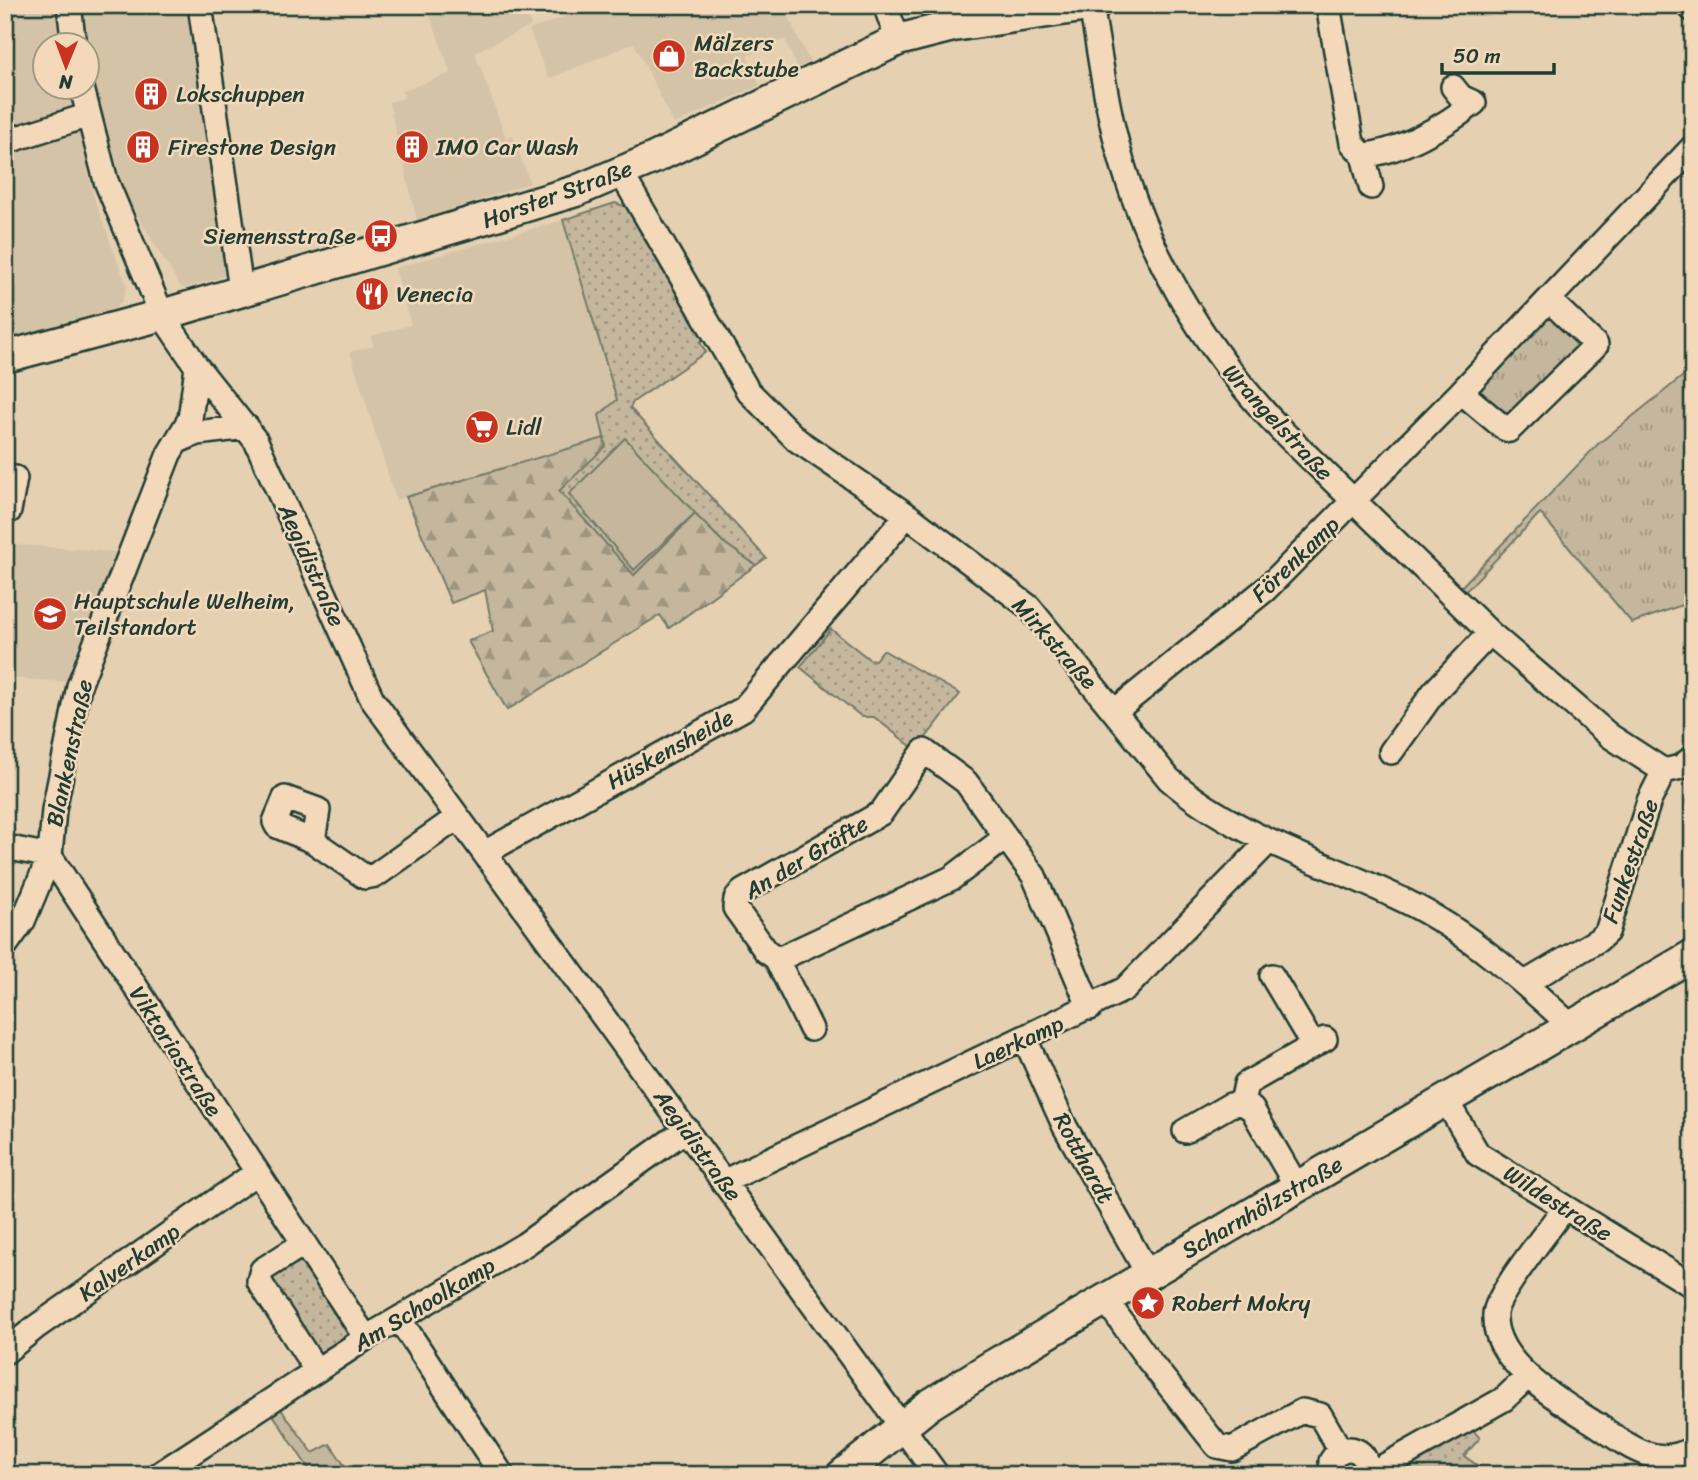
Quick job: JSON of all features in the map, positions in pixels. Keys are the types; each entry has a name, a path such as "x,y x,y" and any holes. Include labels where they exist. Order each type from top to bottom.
{"main road":[{"name":"Horster Straße","path":"5,356 162,315 495,217 621,173 898,40 953,26 1093,6"},
{"name":"Scharnhölzstraße","path":"842,1475 902,1427 990,1367 1693,956"}],"street":[{"path":"69,5 72,32"},
{"path":"200,5 241,290"},
{"path":"885,5 898,40"},
{"path":"1328,5 1352,143 1363,155 1371,187"},
{"path":"1688,5 1693,10"},
{"name":"Wrangelstraße","path":"1093,6 1114,131 1153,246 1191,317 1250,398 1490,633 1609,736 1664,771"},
{"path":"1363,155 1379,152 1444,126 1474,103 1461,97 1453,87"},
{"name":"Aegidistraße","path":"86,102 106,181 162,315 197,367 247,427 372,699 486,852 937,1475"},
{"path":"5,142 89,115"},
{"name":"Förenkamp","path":"1115,711 1266,589 1461,392 1693,147"},
{"name":"Mirkstraße","path":"621,173 748,391 797,440 907,515 1029,607 1170,779 1192,799 1268,842 1406,901 1450,926 1525,983 1571,1026"},
{"path":"1461,392 1509,430 1596,345 1549,300"},
{"name":"Blankenstraße","path":"5,946 23,922 50,856 54,810 79,686 169,454 190,419 197,367"},
{"path":"178,441 197,433 247,427"},
{"path":"5,477 15,478 9,511"},
{"name":"Hüskensheide","path":"486,852 743,709 907,515"},
{"path":"1391,752 1434,692 1490,633"},
{"name":"An der Gräfte","path":"811,1029 776,958 766,951 737,913 736,899 742,892 881,813 924,751 966,782 1034,876 1090,1008"},
{"name":"Funkestraße","path":"1525,983 1607,932 1649,801 1664,771 1681,767 1693,757"},
{"path":"313,841 359,874 370,878 458,817"},
{"path":"776,958 952,878 1006,837"},
{"name":"Laerkamp","path":"725,1181 1125,989 1268,842"},
{"path":"5,848 50,856"},
{"name":"Viktoriastraße","path":"50,856 366,1338"},
{"path":"1242,1103 1246,1084 1319,1042 1272,976"},
{"name":"Rotthardt","path":"1025,1039 1064,1125 1148,1274"},
{"name":"Wildestraße","path":"1445,1099 1478,1154 1693,1286"},
{"path":"1185,1131 1230,1105 1242,1103 1252,1109 1297,1187"},
{"name":"Am Schoolkamp","path":"158,1475 366,1338 524,1245 687,1129"},
{"name":"Kalverkamp","path":"5,1352 36,1327 256,1173"},
{"path":"1564,1208 1496,1302 1495,1325 1500,1337 1527,1377 1645,1454 1666,1457 1693,1448"},
{"path":"303,1244 262,1270 260,1281 316,1370"},
{"path":"1106,1300 1147,1358 1217,1446 1232,1449 1302,1411 1320,1415 1340,1450"},
{"path":"400,1320 502,1475"},
{"path":"1332,1475 1331,1461 1340,1450 1355,1449 1361,1453 1366,1458 1366,1474 1379,1469 1504,1399 1527,1377"}],"shaded area":[{"path":"5,5 54,6 59,32 32,32 32,102 72,102 95,201 127,286 122,301 116,308 5,339"},
{"path":"82,5 185,5 227,272 223,277 184,288 180,286 129,202 98,102 102,102 102,32 87,32"},
{"path":"426,5 534,5 536,10 527,14 531,26 475,52 506,138 513,136 530,183 417,221 389,102 404,98 402,91 451,73"},
{"path":"596,5 783,5 810,62 797,68 785,39 747,56 760,85 674,124 634,43 549,79 529,30"},
{"path":"563,220 617,400 599,415 604,438 396,500 350,352 373,346 371,336 411,325 395,268"},
{"name":"Hauptschule Welheim, Teilstandort","path":"5,544 119,552 71,682 5,678"}],"green space":[{"path":"615,203 627,207 704,339 700,342 706,352 633,402 630,408 766,558 756,565 723,542 695,514 634,575 559,491 606,446 599,415 617,400 563,220"},
{"path":"1549,316 1579,343 1579,347 1510,419 1480,394 1480,389"},
{"path":"1693,368 1693,601 1632,623 1540,513 1466,591 1461,587 1598,444"},
{"path":"604,438 635,574 695,514 723,542 756,565 669,628 660,615 507,710 468,641 493,631 485,590 451,603 406,497"},
{"path":"625,438 695,513 634,570 569,494"},
{"path":"831,629 869,659 875,660 883,650 960,694 916,750 874,717 862,717 800,667"},
{"path":"302,1257 351,1336 319,1356 266,1274"},
{"path":"278,1405 313,1453 330,1444 351,1475 313,1475 270,1410"},
{"path":"1468,1425 1480,1438 1464,1456 1491,1475 1381,1475"}],"place":[{"name":"Mälzers Backstube","path":"669,56"},
{"name":"Lokschuppen","path":"151,94"},
{"name":"Firestone Design","path":"143,147"},
{"name":"IMO Car Wash","path":"412,147"},
{"name":"Siemensstraße","path":"381,236"},
{"name":"Venecia","path":"372,294"},
{"name":"Lidl","path":"482,427"},
{"name":"Hauptschule Welheim, Teilstandort","path":"50,614"},
{"name":"Robert Mokry","path":"1148,1303"}]}
